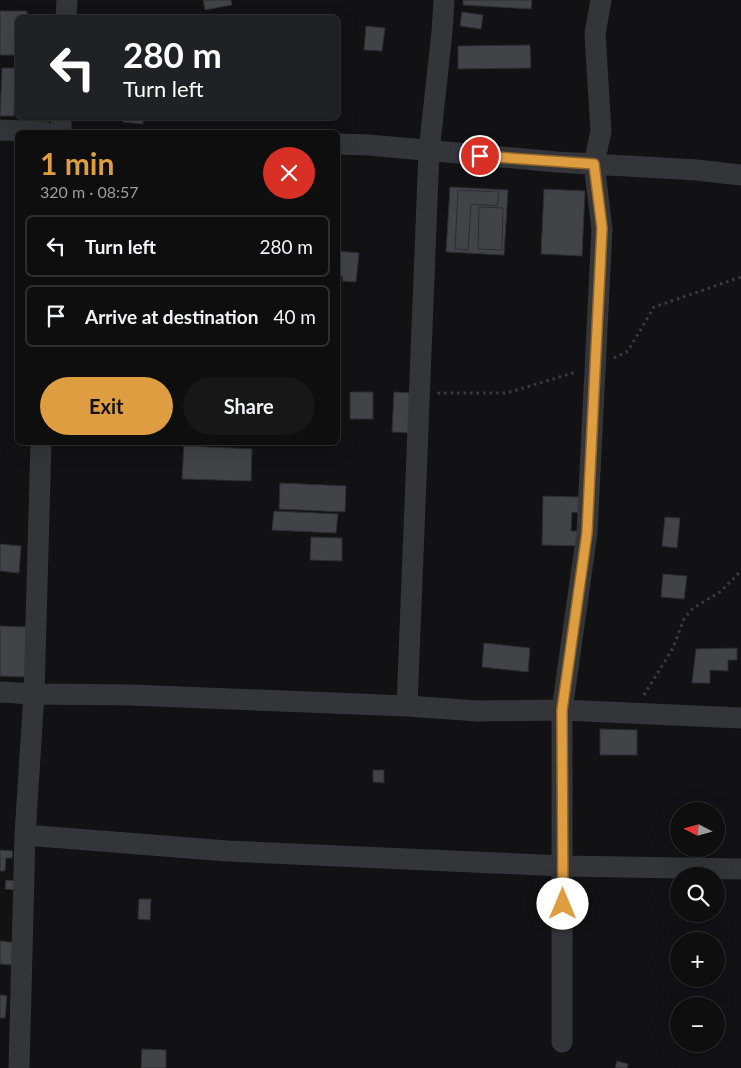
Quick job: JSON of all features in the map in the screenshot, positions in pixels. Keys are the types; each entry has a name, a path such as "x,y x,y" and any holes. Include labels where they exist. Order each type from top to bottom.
{"street":[{"path":"66,15 67,0"},
{"path":"407,706 428,151 444,0"},
{"path":"562,1042 562,710 587,533 602,228 594,164 601,131 595,34 601,0"},
{"path":"340,144 697,170 741,175"},
{"path":"19,1068 25,835 34,694 41,445"},
{"path":"0,692 132,695 407,706 477,711 562,710 741,718"},
{"path":"25,835 227,851 563,866 741,870"}],"path":[{"path":"632,712 667,660 684,619 693,608 720,592 741,571"}],"building":[{"path":"203,0 231,0 232,5 205,10"},
{"path":"463,0 532,0 531,9 463,5"},
{"path":"0,11 27,11 27,15 15,15 15,55 0,55"},
{"path":"462,12 483,15 481,29 460,26"},
{"path":"366,26 385,28 382,51 364,50"},
{"path":"530,45 531,68 458,69 458,46"},
{"path":"2,68 15,68 14,116 0,116"},
{"path":"49,120 49,122 36,121"},
{"path":"123,120 143,120 143,124 123,122"},
{"path":"450,187 508,190 504,255 446,252"},
{"path":"544,189 585,191 582,256 541,254"},
{"path":"458,190 499,192 497,206 471,204 468,250 455,249"},
{"path":"479,207 503,208 502,250 478,249"},
{"path":"340,251 359,253 356,282 342,281 343,277 340,276"},
{"path":"350,392 373,392 373,419 350,419"},
{"path":"394,392 411,393 409,433 392,432"},
{"path":"184,446 252,449 251,481 182,479"},
{"path":"280,483 346,486 345,512 279,509"},
{"path":"543,496 580,497 580,513 572,512 571,531 579,531 578,546 542,545"},
{"path":"274,511 338,514 336,533 272,530"},
{"path":"665,517 680,518 677,548 662,546"},
{"path":"311,537 342,538 342,561 310,560"},
{"path":"0,544 21,546 19,573 0,571"},
{"path":"663,574 687,576 684,599 661,597"},
{"path":"0,626 27,627 25,677 0,676"},
{"path":"484,643 530,648 528,672 482,667"},
{"path":"737,648 737,660 728,660 728,671 710,670 710,683 692,683 696,649"},
{"path":"600,729 637,730 637,755 600,755"},
{"path":"373,770 384,770 384,783 373,782"},
{"path":"0,850 13,851 12,858 6,858 5,871 0,871"},
{"path":"6,880 17,881 16,890 5,889"},
{"path":"139,899 151,899 150,920 138,919"},
{"path":"0,941 18,943 16,965 0,964"},
{"path":"0,995 7,996 5,1018 0,1018"},
{"path":"142,1049 166,1050 166,1068 141,1068"},
{"path":"617,1061 628,1064 627,1068 615,1068"}],"route":[{"path":"480,156 594,164 602,228 587,533 562,710 563,904"}]}
